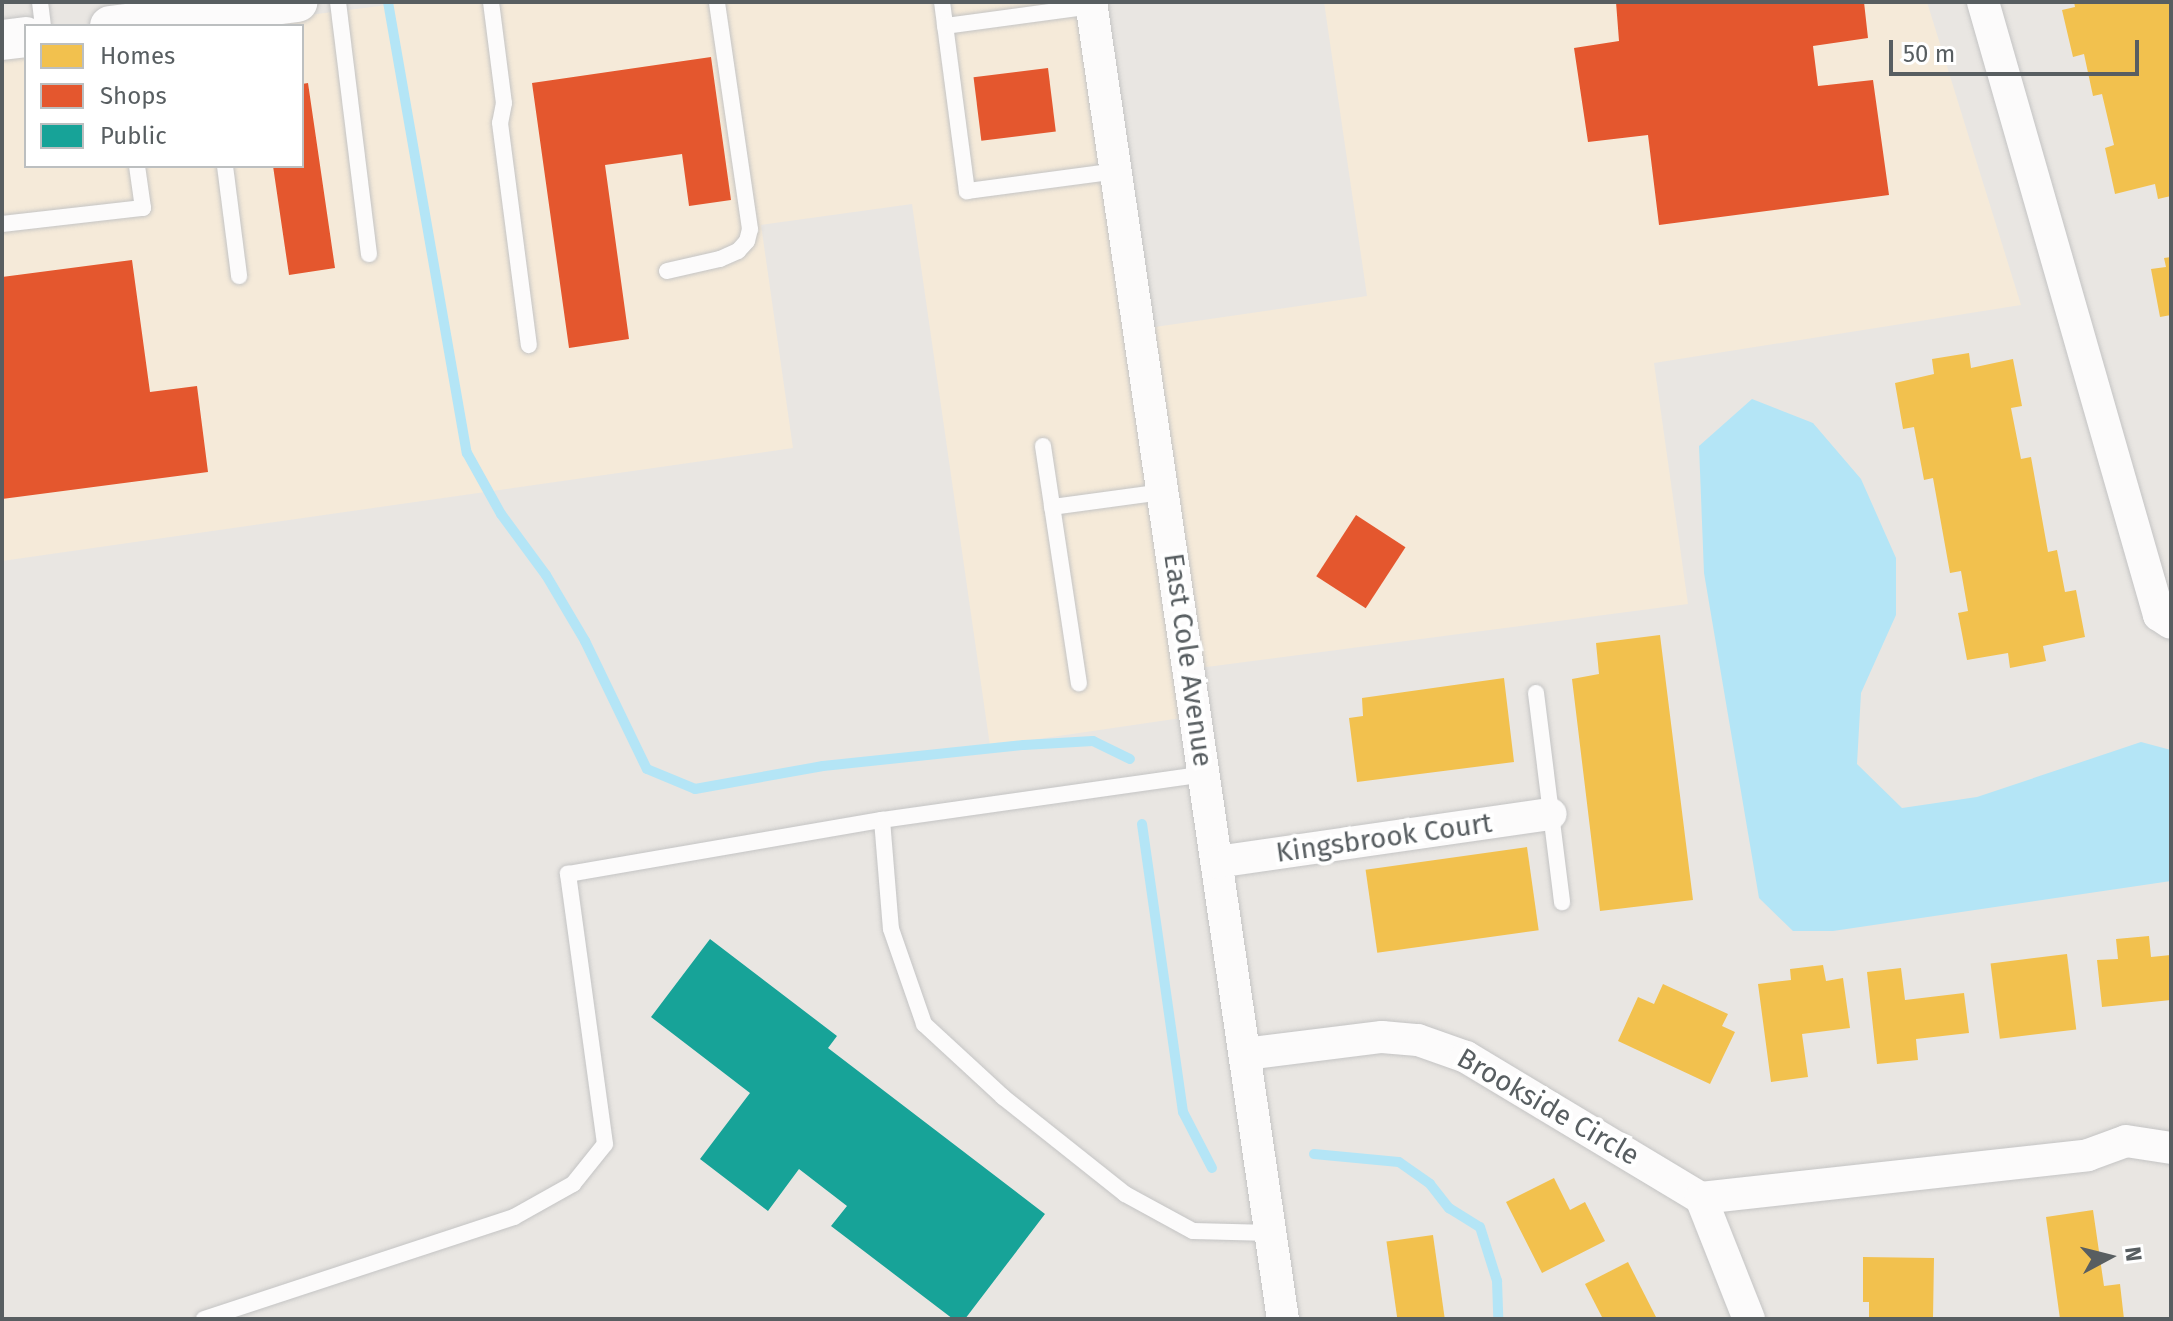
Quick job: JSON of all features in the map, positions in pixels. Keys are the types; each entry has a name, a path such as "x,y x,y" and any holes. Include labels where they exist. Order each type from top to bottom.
{"street":[{"path":"132,24 297,2"},
{"path":"1983,2 2159,615 2171,623"},
{"name":"East Cole Avenue","path":"1092,4 1283,1319"},
{"path":"2,40 24,37"},
{"name":"Kingsbrook Court","path":"1217,862 1551,814"},
{"name":"Brookside Circle","path":"1245,1054 1382,1037 1443,1046 1500,1074 1701,1198"},
{"path":"1749,1319 1701,1198 2088,1155 2126,1141 2171,1148"}],"lane":[{"path":"40,2 43,24"},
{"path":"338,2 369,254"},
{"path":"491,2 504,103 500,123 529,345"},
{"path":"667,271 720,259 738,251 747,241 750,229 717,2"},
{"path":"942,2 967,191 1117,171"},
{"path":"945,26 1092,4"},
{"path":"2,224 143,208 137,168"},
{"path":"225,168 239,276"},
{"path":"1043,446 1079,683"},
{"path":"1052,507 1163,492"},
{"path":"1536,693 1562,902"},
{"path":"204,1319 514,1217 573,1184 605,1144 568,874 882,820 1204,774"},
{"path":"882,820 891,929 924,1024 1003,1097 1125,1194 1193,1231 1271,1233"}],"shaded area":[{"path":"411,2 1082,2 1188,717 990,746 912,204 761,225 793,448 2,561 2,54 24,51 24,168 304,168 304,24 238,24"},
{"path":"1324,2 1927,2 2021,305 1654,363 1688,604 1199,668 1148,328 1367,296"}],"water":[{"path":"1752,399 1813,423 1861,479 1896,558 1896,615 1861,693 1857,764 1902,808 1977,797 2141,742 2171,750 2171,881 1833,931 1793,931 1759,898 1704,573 1699,446"}],"building: Homes":[{"path":"2074,2 2171,2 2171,196 2158,199 2155,184 2115,194 2105,148 2114,145 2102,94 2093,96 2084,54 2073,57 2062,10 2075,7"},
{"path":"2171,257 2171,315 2160,317 2151,269 2166,267 2164,258"},
{"path":"1969,353 1971,368 2013,359 2022,406 2011,408 2021,459 2031,457 2048,552 2057,550 2065,592 2076,590 2085,637 2043,646 2046,661 2010,668 2008,653 1967,660 1958,613 1968,611 1961,571 1950,573 1933,478 1924,480 1914,427 1903,429 1895,383 1934,374 1932,359"},
{"path":"1660,635 1693,900 1600,911 1572,679 1599,674 1596,643"},
{"path":"1504,678 1514,762 1357,782 1349,718 1363,716 1362,698"},
{"path":"1527,847 1539,930 1377,953 1366,870"},
{"path":"2149,936 2151,957 2171,955 2171,1000 2102,1007 2097,960 2118,959 2116,939"},
{"path":"2067,954 2076,1029 2000,1039 1991,963"},
{"path":"1823,965 1826,981 1843,978 1850,1028 1802,1034 1808,1077 1771,1082 1758,984 1791,980 1790,969"},
{"path":"1901,968 1905,1000 1964,993 1969,1033 1916,1039 1918,1060 1877,1064 1867,972"},
{"path":"1663,984 1728,1014 1722,1026 1735,1032 1710,1084 1618,1041 1638,997 1654,1004"},
{"path":"1554,1178 1570,1210 1585,1202 1605,1241 1542,1273 1506,1202"},
{"path":"2093,1210 2104,1286 2120,1284 2124,1319 2060,1319 2046,1217"},
{"path":"1433,1235 1445,1319 1397,1319 1386,1242"},
{"path":"1863,1257 1934,1258 1933,1319 1869,1319 1869,1302 1863,1302"},
{"path":"1628,1262 1657,1319 1603,1319 1585,1284"}],"building: Shops":[{"path":"1616,2 1864,2 1868,38 1813,46 1818,86 1873,80 1889,195 1659,225 1648,135 1588,142 1574,48 1619,41"},
{"path":"711,57 731,200 689,206 682,154 605,165 629,339 569,348 532,83"},
{"path":"1048,68 1056,132 981,141 974,77"},
{"path":"308,83 335,268 289,275 273,168 304,168 304,84"},
{"path":"132,260 150,392 197,386 208,472 2,499 2,277"},
{"path":"1356,515 1405,547 1366,608 1316,576"}],"building: Public":[{"path":"710,939 837,1036 828,1048 1045,1214 965,1319 953,1319 831,1226 847,1206 799,1169 768,1211 700,1159 750,1093 651,1017"}],"waterway":[{"path":"388,2 467,453 501,514 546,575 585,641 647,769 695,789 823,766 1024,745 1093,741 1130,759"},
{"path":"1142,824 1183,1112 1212,1168"},
{"path":"1314,1154 1399,1162 1430,1184 1449,1208 1480,1227 1497,1281 1498,1319"}]}
